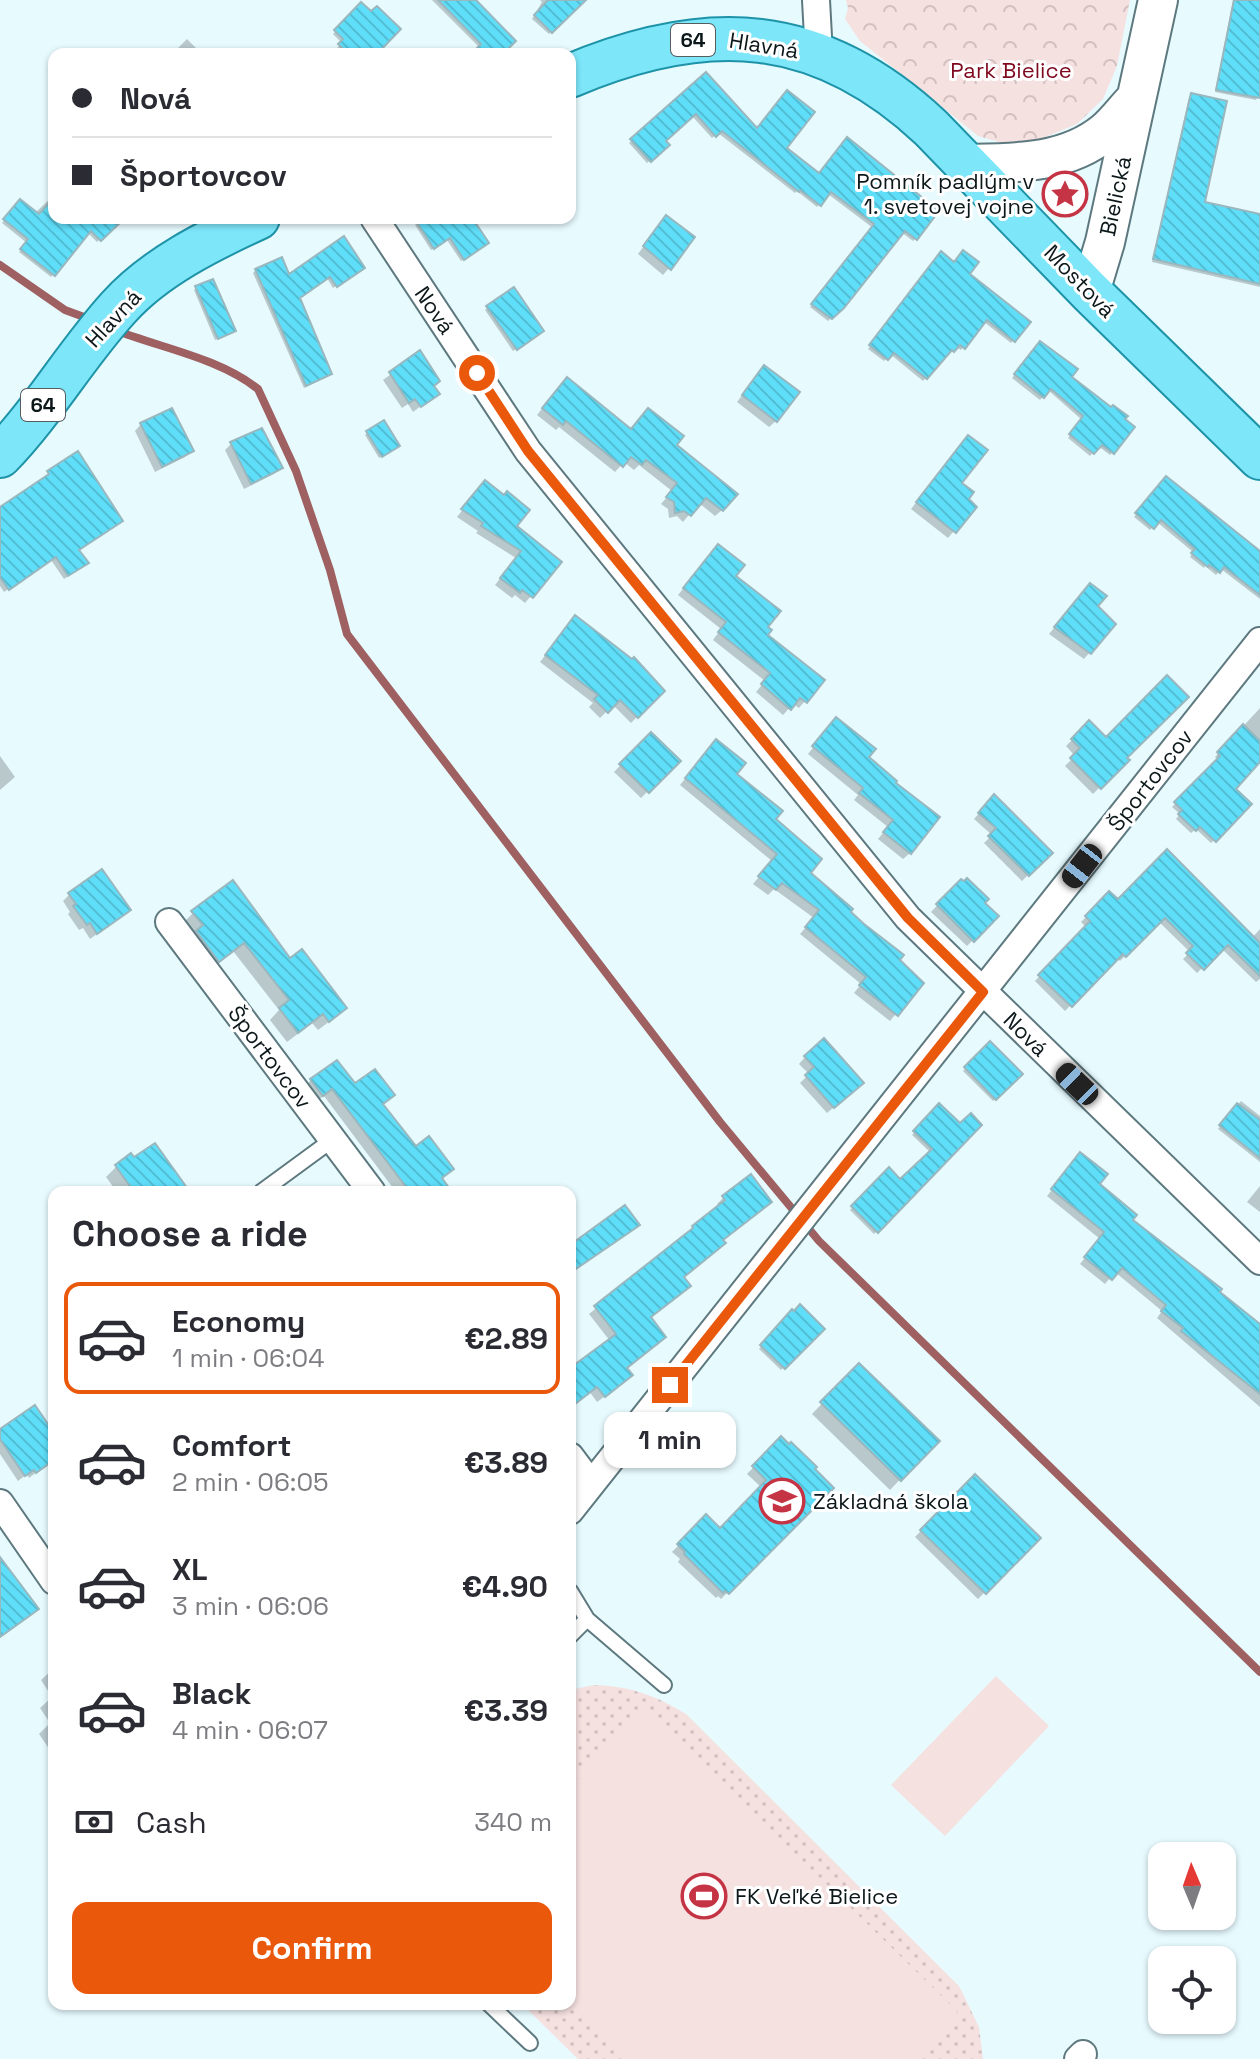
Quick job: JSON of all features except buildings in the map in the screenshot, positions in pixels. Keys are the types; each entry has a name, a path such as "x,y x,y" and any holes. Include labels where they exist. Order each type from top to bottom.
{"main road":[{"name":"Bielická","path":"1090,292 1105,242 1158,0"},
{"name":"Hlavná","path":"576,74 627,54 671,43 719,38 788,45 819,55"},
{"name":"Mostová","path":"819,55 855,71 907,105 1090,292 1260,458"},
{"name":"Bielická","path":"967,164 1033,162 1067,153 1106,131 1135,100"},
{"name":"Hlavná","path":"0,456 20,436 82,350 121,304 161,270 247,224"}],"street":[{"path":"816,0 819,55"},
{"name":"Nová","path":"378,224 528,451 908,918 1260,1261"},
{"name":"Športovcov","path":"576,1503 1260,641"},
{"name":"Športovcov","path":"169,922 367,1186"},
{"path":"576,1464 591,1484"},
{"path":"0,1503 48,1572"}],"lane":[{"path":"269,1186 332,1140"},
{"path":"576,1601 587,1619 664,1685"},
{"path":"576,1630 587,1619"},
{"path":"495,2010 530,2043"}],"green space":[{"name":"Park Bielice","path":"846,0 1130,0 1117,66 1103,99 1077,124 1038,140 1003,143 978,136 860,41 845,19 848,8"},
{"path":"996,1676 1049,1726 945,1836 891,1785"},
{"name":"FK Veľké Bielice","path":"594,1685 619,1687 643,1693 686,1714 959,1986 979,2027 983,2059 578,2059 528,2010 576,2010 576,1689"},
{"name":"FK Veľké Bielice","path":"647,1710 958,2012 913,2059 625,2059 574,2010 576,1782"}],"waterway":[{"path":"0,265 65,310 92,320"},
{"path":"115,330 208,361 258,389 296,471 330,570 347,634 720,1122 819,1241 1260,1672"}],"place":[{"name":"Pomník padlým v 1. svetovej vojne","path":"1065,194"},
{"name":"Základná škola","path":"782,1501"},
{"name":"FK Veľké Bielice","path":"704,1896"}],"route":[{"path":"477,373 528,451 908,918 983,992 670,1385"}]}
